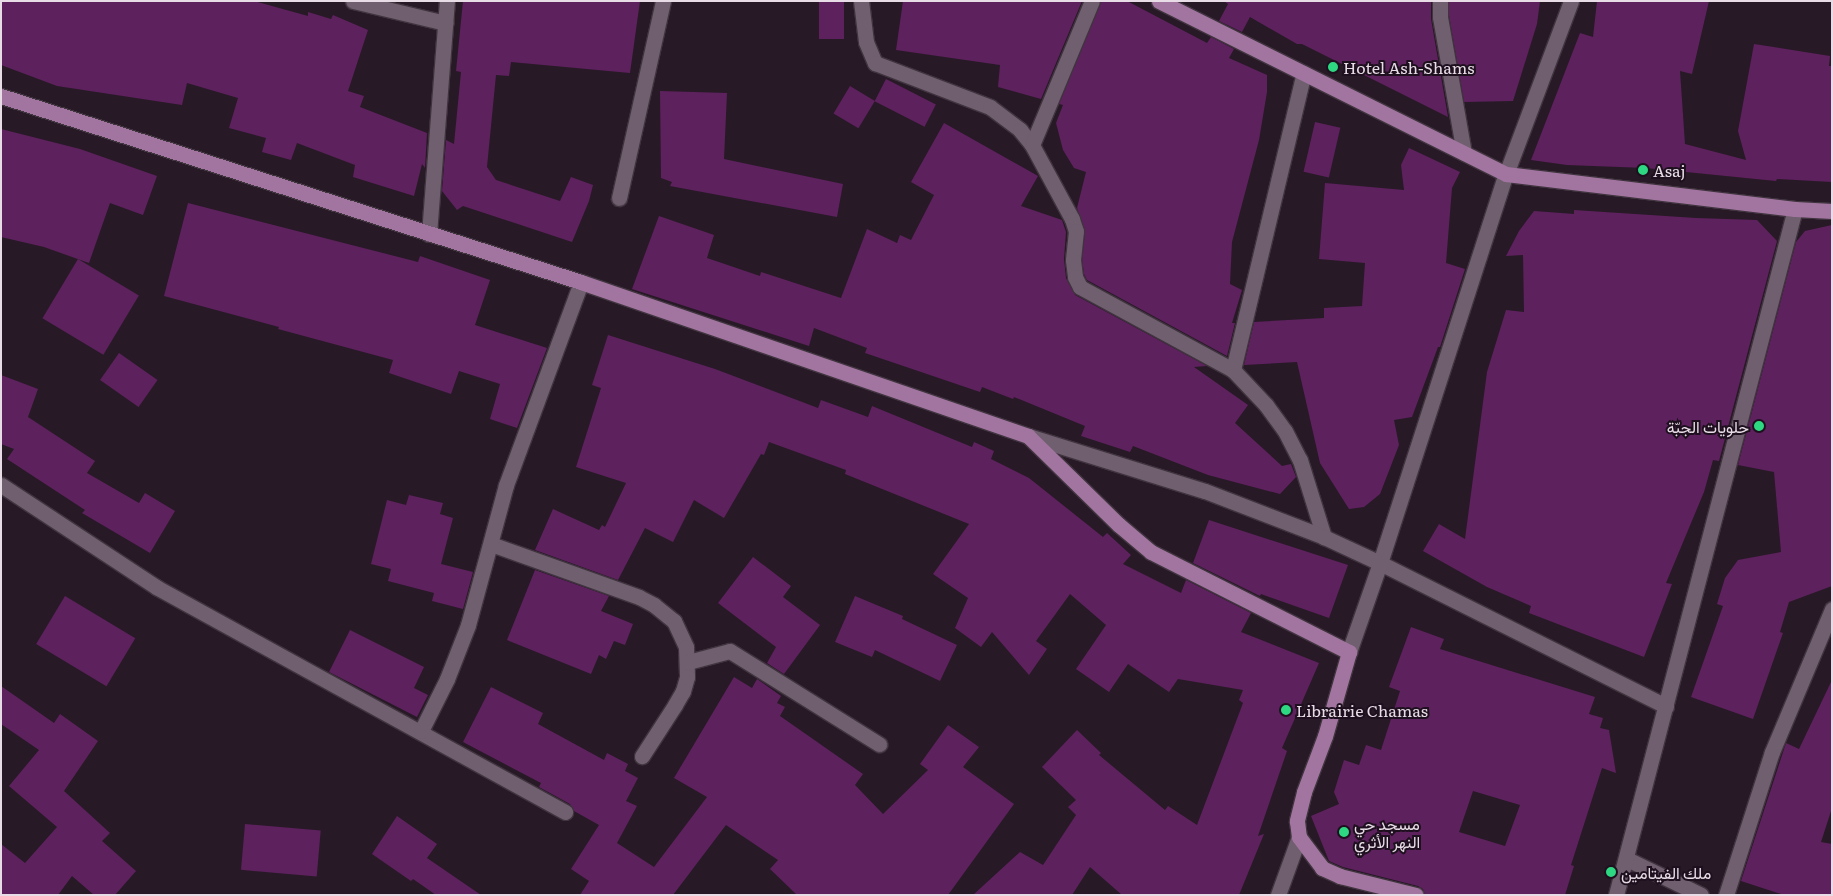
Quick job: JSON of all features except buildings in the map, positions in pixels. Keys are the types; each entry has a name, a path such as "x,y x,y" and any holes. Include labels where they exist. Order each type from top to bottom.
{"main road":[{"path":"1159,1 1506,174 1795,209 1832,211"},
{"path":"1,96 580,282 1028,436 1119,525 1151,552 1349,652 1325,736 1304,792 1297,821 1299,837 1322,868 1340,876 1416,895"}],"street":[{"path":"353,1 446,23"},
{"path":"429,234 447,1"},
{"path":"618,198 663,1"},
{"path":"861,1 866,42 876,62 990,107 1020,130 1032,145 1076,231 1073,260 1075,277 1080,287 1233,370 1266,405 1285,431 1300,460 1324,537"},
{"path":"1032,145 1092,1"},
{"path":"1440,1 1440,16 1464,153"},
{"path":"1349,652 1380,563 1506,174 1572,1"},
{"path":"1233,370 1304,73"},
{"path":"1616,895 1627,859 1795,209"},
{"path":"422,731 447,679 468,625 506,485 580,282"},
{"path":"1028,436 1204,491 1324,537 1666,706"},
{"path":"1,484 156,587 422,731 565,812"},
{"path":"491,544 622,590 654,604 674,621 681,632 688,662 683,692 642,756"},
{"path":"1726,895 1772,752 1832,609"},
{"path":"688,662 730,651 879,744"},
{"path":"1278,895 1299,837"},
{"path":"1627,859 1701,895"}],"place":[{"name":"Hotel Ash-Shams","path":"1333,67"},
{"name":"Asaj","path":"1643,170"},
{"name":"حلويات الجبّة","path":"1759,426"},
{"name":"Librairie Chamas","path":"1286,710"},
{"name":"مسجد حي النهر الأثري","path":"1344,832"},
{"name":"ملك الفيتامين","path":"1611,872"}]}
